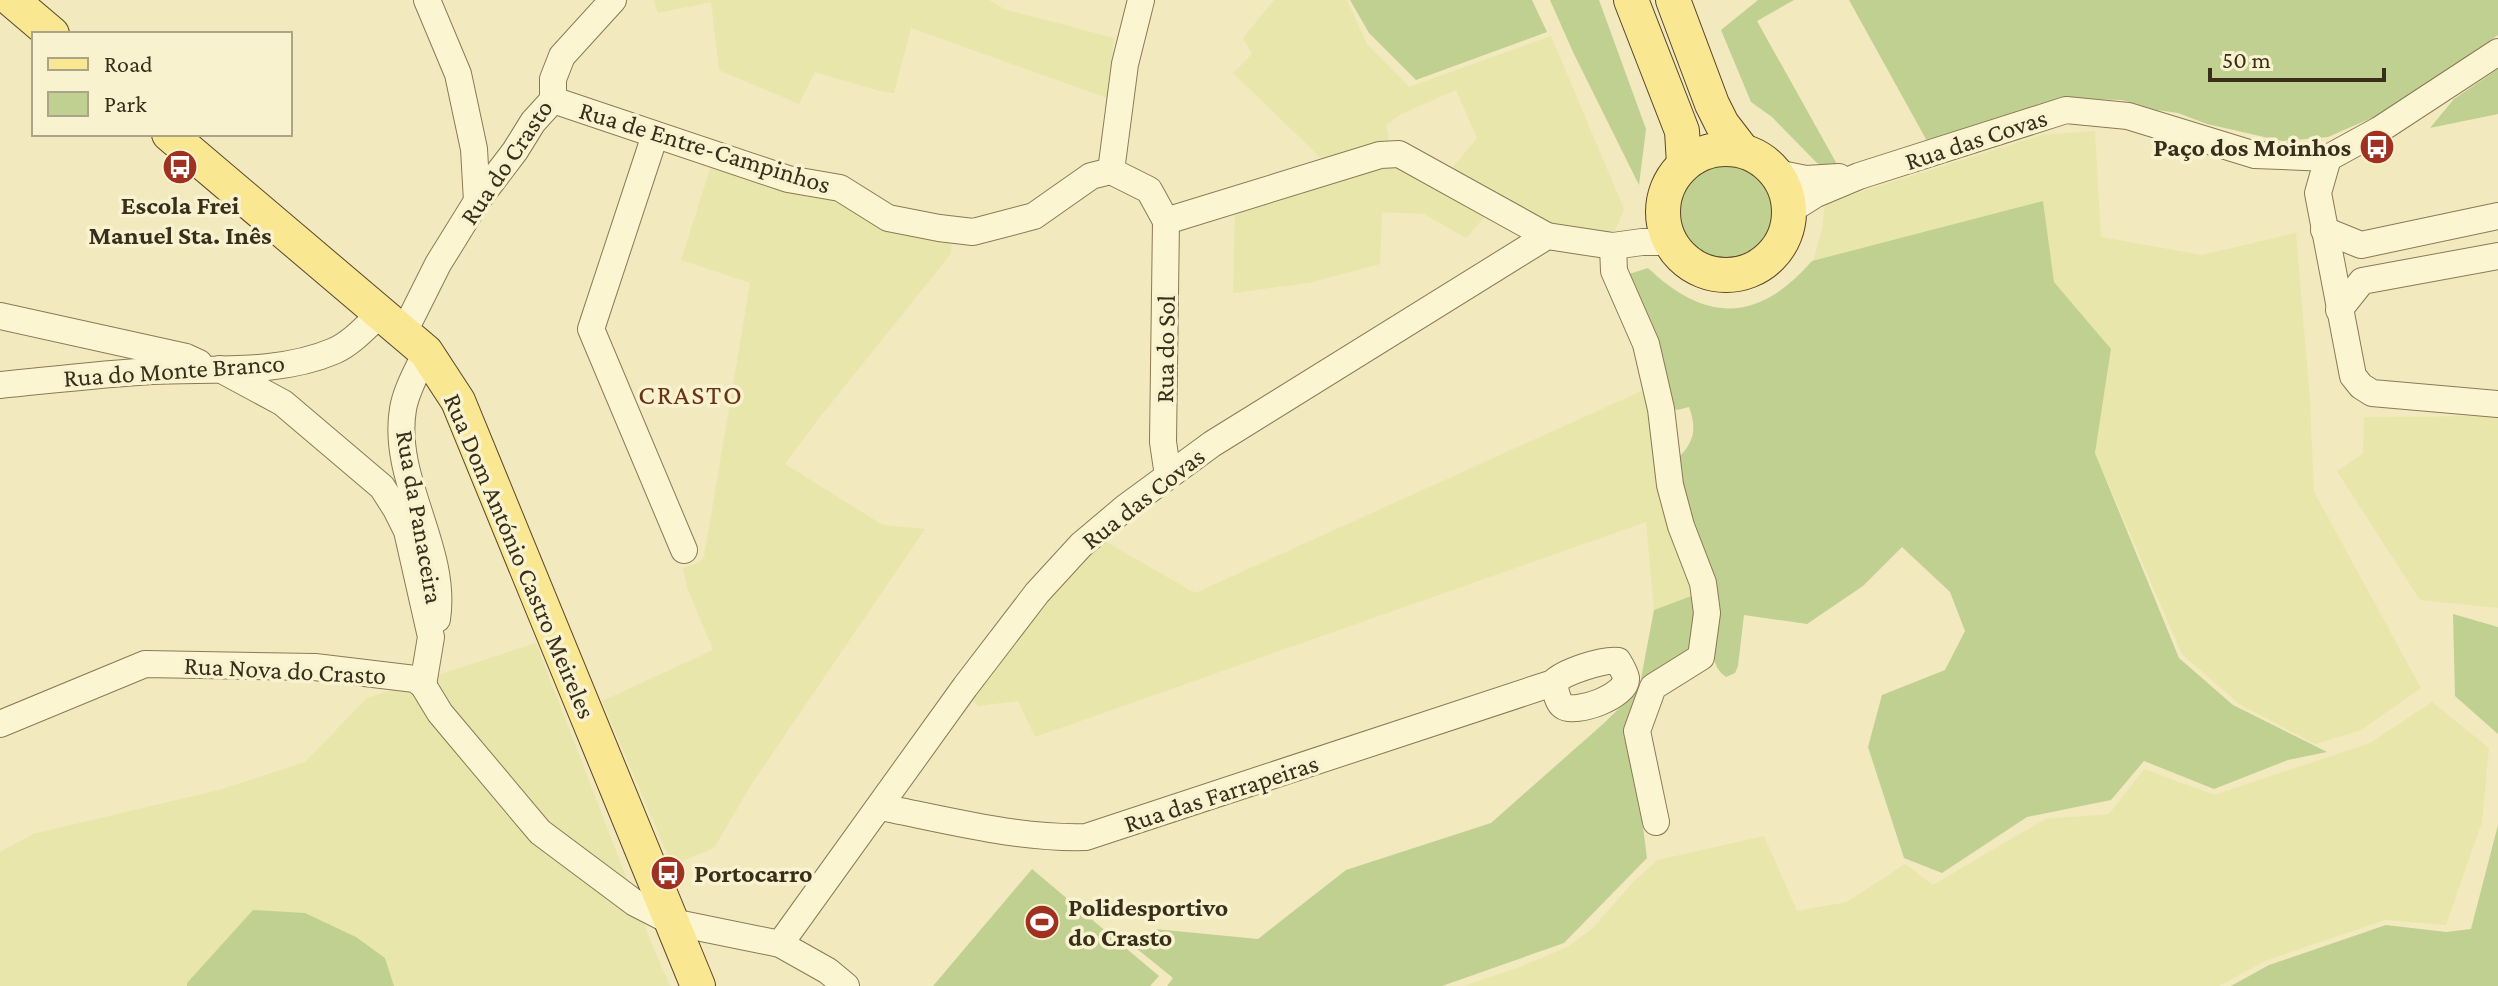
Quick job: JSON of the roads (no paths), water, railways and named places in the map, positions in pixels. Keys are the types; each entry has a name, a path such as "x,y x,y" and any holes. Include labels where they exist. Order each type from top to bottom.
{"main road":[{"path":"12,0 50,32"},
{"path":"1631,0 1682,131 1684,164"},
{"path":"1673,0 1712,104 1722,124 1742,150"},
{"name":"Rua Dom António Castro Meireles","path":"171,136 404,332 458,401 698,986"},
{"path":"1722,148 1742,150 1761,159 1776,173 1786,191 1789,211 1786,231 1777,249 1762,264 1743,273 1721,275 1700,270 1682,259 1658,235 1663,200 1671,180 1684,164 1702,153 1722,148"}],"street":[{"path":"427,0 458,74 474,149 477,201"},
{"name":"Rua do Crasto","path":"404,332 438,264 477,201 533,122 553,100 553,79 562,56 613,0"},
{"path":"1141,0 1125,64 1111,171 1149,190 1166,221 1380,155 1399,154 1547,236 1613,246 1658,235"},
{"path":"2498,52 2379,130 2328,158 2318,193 2353,376 2361,386 2372,393 2498,404"},
{"name":"Rua de Entre-Campinhos","path":"553,100 788,179 840,188 888,218 973,232 1034,216 1091,176 1111,171"},
{"name":"Rua das Covas","path":"1789,211 1816,194 1859,176 2066,110 2128,116 2255,155 2328,158"},
{"path":"655,135 591,329 684,550"},
{"name":"Rua das Covas","path":"1776,173 1806,179 1859,176"},
{"path":"2324,230 2361,245 2498,216"},
{"name":"Rua do Sol","path":"1166,221 1163,442 1168,476"},
{"name":"Rua das Covas","path":"780,944 965,687 1081,545 1126,507 1212,444 1547,236"},
{"path":"1613,246 1614,271 1646,344 1661,409 1670,485 1681,526 1703,583 1707,613 1701,657 1653,687 1637,731 1656,822"},
{"path":"2339,310 2362,281 2498,256"},
{"path":"0,316 186,357 283,403 382,487 407,531 431,637"},
{"name":"Rua do Monte Branco","path":"0,385 116,373 249,368 334,351 357,335 404,332"},
{"name":"Rua da Panaceira","path":"404,332 401,420 405,460 436,573 440,604 423,685"},
{"name":"Rua Nova do Crasto","path":"0,724 145,664 315,667 415,679 540,832 635,903 672,922 780,944 828,971 846,986"},
{"name":"Rua das Farrapeiras","path":"880,807 1041,836 1086,837 1553,683"}],"place":[{"name":"Paço dos Moinhos","path":"2377,147"},
{"name":"Escola Frei Manuel Sta. Inês","path":"180,167"},
{"name":"Portocarro","path":"668,873"},
{"name":"Polidesportivo do Crasto","path":"1042,922"}],"district":[{"name":"CRASTO","path":"691,394"}]}
